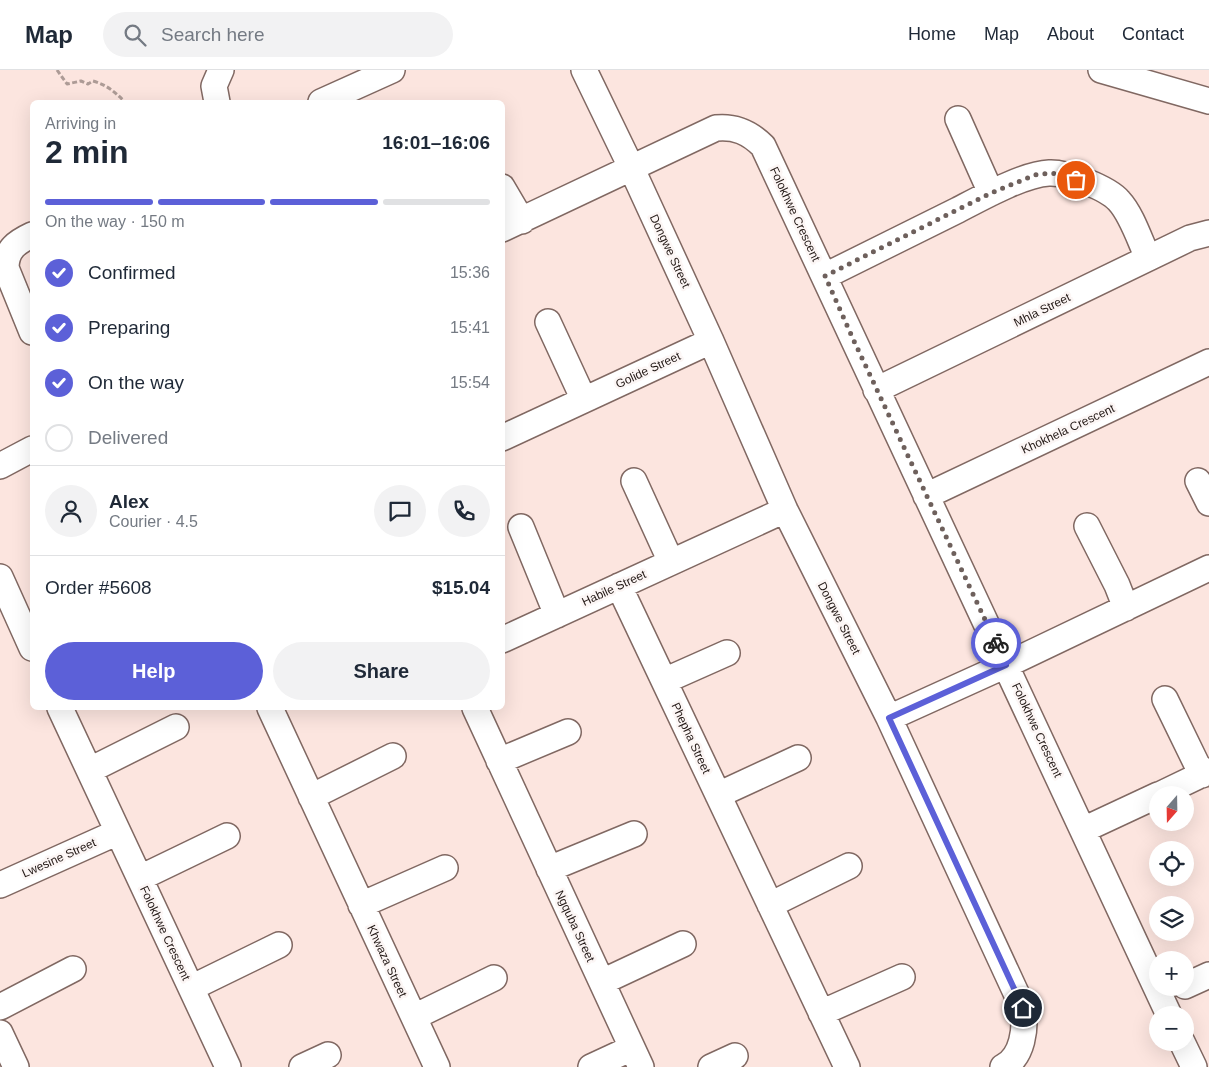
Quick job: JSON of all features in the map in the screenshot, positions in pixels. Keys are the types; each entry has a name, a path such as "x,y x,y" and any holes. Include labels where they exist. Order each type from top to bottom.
{"street":[{"path":"217,100 214,86 221,70"},
{"path":"325,100 392,70"},
{"name":"Dongwe Street","path":"584,70 631,166 711,341 785,510 889,718 1023,1008 1025,1023 1020,1046 1007,1065 1003,1067"},
{"path":"1101,70 1209,101"},
{"path":"958,119 991,193"},
{"name":"Folokhwe Crescent","path":"505,198 512,225 631,166 716,128 727,127 746,132 764,146 876,390 1083,830 1175,997"},
{"path":"825,276 991,193 1035,175 1050,173 1063,175 1090,184 1108,192 1119,201 1148,258"},
{"name":"Mhla Street","path":"876,390 1190,238 1209,233"},
{"path":"30,236 18,241 3,257 30,327"},
{"path":"548,322 584,400"},
{"name":"Golide Street","path":"505,437 711,341"},
{"name":"Khokhela Crescent","path":"926,496 1209,362"},
{"path":"0,466 30,450"},
{"path":"1198,480 1209,503"},
{"path":"634,481 671,562"},
{"name":"Habile Street","path":"505,639 785,510"},
{"path":"1087,526 1117,585 1126,608"},
{"path":"521,527 558,615"},
{"path":"889,718 1006,665 1209,568"},
{"path":"0,577 30,644"},
{"name":"Phepha Street","path":"619,586 847,1067"},
{"path":"664,680 727,653"},
{"path":"1165,699 1206,773 1178,786"},
{"name":"Folokhwe Crescent","path":"61,710 228,1067"},
{"name":"Khwaza Street","path":"271,710 437,1067"},
{"name":"Ngquba Street","path":"476,710 636,1057"},
{"path":"90,770 176,728"},
{"path":"499,761 568,732"},
{"path":"311,797 393,756"},
{"path":"718,795 798,758"},
{"path":"1083,830 1149,799"},
{"name":"Lwesine Street","path":"0,885 118,832"},
{"path":"549,869 634,834"},
{"name":"Folokhwe Crescent","path":"140,878 227,836"},
{"path":"770,905 849,866"},
{"path":"361,905 445,868"},
{"path":"602,982 683,944"},
{"name":"Folokhwe Crescent","path":"191,988 279,946"},
{"path":"0,1007 73,969"},
{"path":"1175,997 1209,974"},
{"path":"821,1013 902,977"},
{"path":"414,1017 494,978"},
{"path":"0,1033 16,1067"},
{"path":"1186,1051 1194,1067"},
{"path":"302,1067 328,1055"},
{"path":"711,1067 735,1056"},
{"path":"591,1067 636,1057"}],"path":[{"path":"57,70 67,84 81,81 88,84 93,81 114,91 123,100"}],"way so far":[{"path":"996,643 825,276 991,193 1035,175 1050,173 1076,180"}],"route":[{"path":"996,643 1006,665 889,718 1023,1008"}]}
